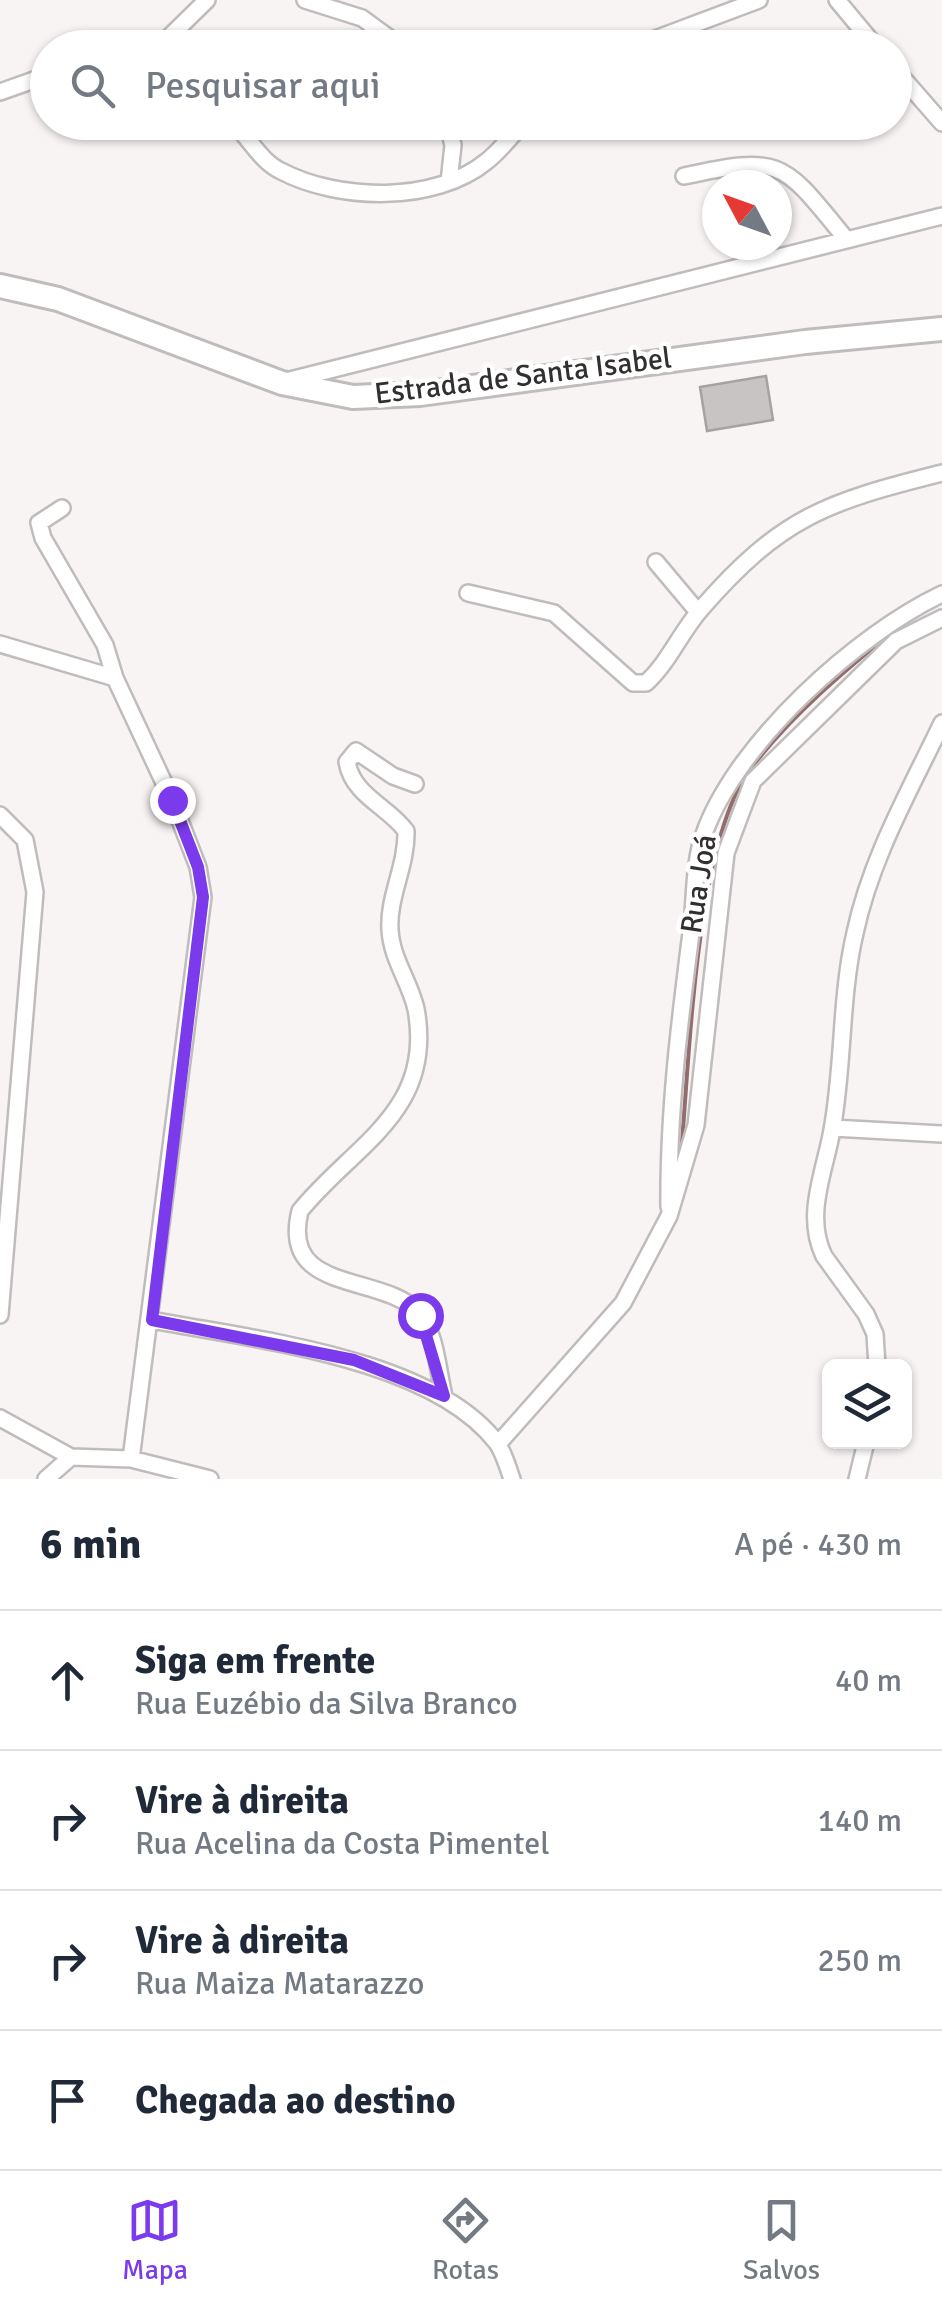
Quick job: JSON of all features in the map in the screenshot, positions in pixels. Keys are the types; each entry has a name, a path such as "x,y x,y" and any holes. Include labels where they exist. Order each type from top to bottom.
{"main road":[{"name":"Estrada de Santa Isabel","path":"0,286 58,299 282,383 354,396 420,394 749,348 942,329"}],"street":[{"path":"176,30 207,0"},
{"path":"305,0 362,18 378,30"},
{"path":"679,30 758,0"},
{"path":"836,0 862,30"},
{"path":"0,92 30,81"},
{"path":"912,89 942,123"},
{"path":"248,140 264,159 294,177 366,193 449,182 485,163 507,140"},
{"path":"449,182 451,140"},
{"path":"684,176 749,162 773,167 797,182 846,239"},
{"path":"282,383 942,216"},
{"path":"468,592 554,613 634,683 646,682 659,671 698,612 758,550 800,518 942,473"},
{"path":"62,508 39,523 43,538 105,645 115,678 172,800 198,867 203,897 152,1320 131,1459"},
{"path":"656,562 698,612"},
{"name":"Rua Joá","path":"669,1216 680,1012 702,837 732,780 774,728 842,657 889,622 942,594"},
{"name":"Rua Joá","path":"498,1444 624,1303 669,1216 696,1125 726,853 753,781 896,641 942,618"},
{"path":"0,644 115,678"},
{"path":"877,1359 875,1334 866,1314 818,1242 818,1195 832,1128 854,935 877,856 942,723"},
{"path":"415,784 393,776 356,751 347,762 349,775 363,793 406,831 407,850 389,924 392,945 416,1010 410,1086 393,1120 307,1202 294,1232 314,1267 405,1302 420,1315 444,1396"},
{"path":"0,816 25,840 35,892 5,1216 0,1316"},
{"path":"832,1128 942,1134"},
{"path":"152,1320 354,1360 444,1396 498,1444 512,1479"},
{"path":"0,1418 71,1457 131,1459 210,1479"},
{"path":"856,1479 864,1449"},
{"path":"46,1479 71,1457"}],"building":[{"path":"766,376 773,420 707,431 700,387"}],"waterway":[{"path":"681,1153 692,1008 707,895 733,800 752,767 784,729 895,630"}],"route":[{"path":"172,800 198,867 203,897 152,1320 354,1360 444,1396 428,1330 420,1315"}]}
